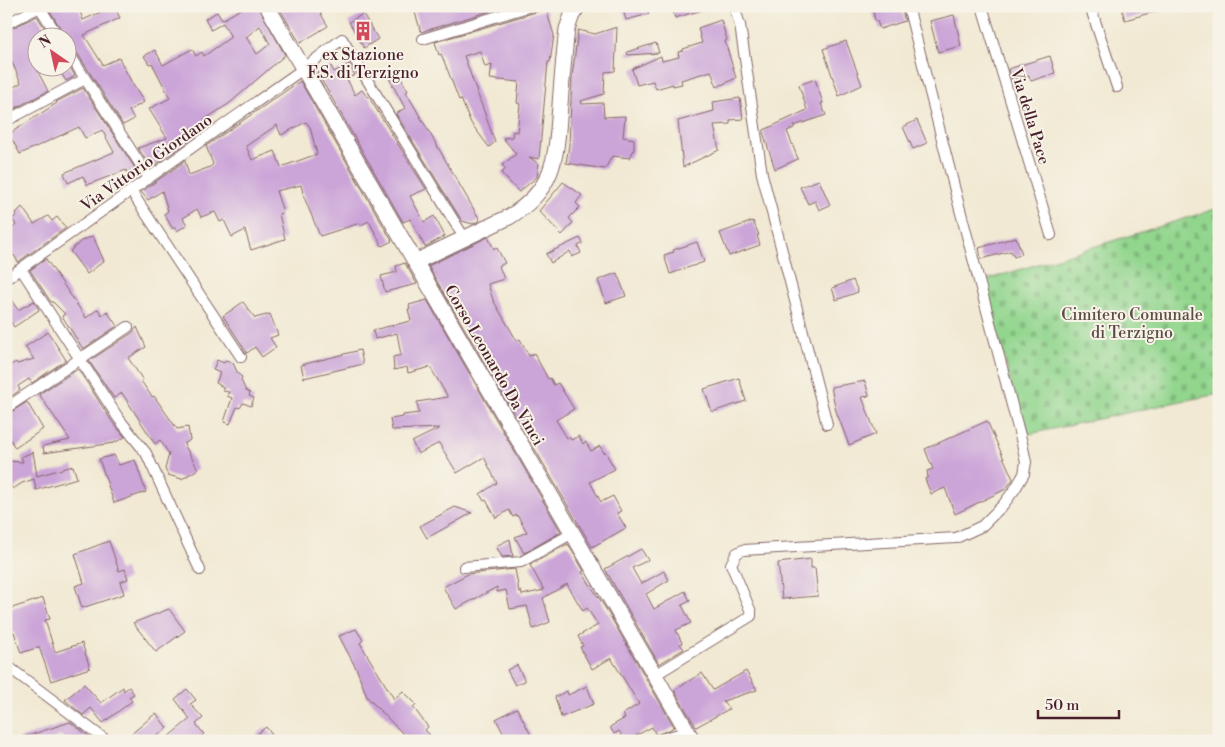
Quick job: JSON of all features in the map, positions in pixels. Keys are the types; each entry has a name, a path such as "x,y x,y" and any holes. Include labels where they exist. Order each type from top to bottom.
{"main road":[{"name":"Corso Leonardo Da Vinci","path":"267,6 691,738"},
{"path":"415,262 465,239 523,208 538,194 547,180 556,158 567,29 572,15 578,6"},
{"path":"663,741 691,738"}],"street":[{"path":"423,39 531,6"},
{"path":"734,6 740,25 762,174 827,424"},
{"path":"655,675 751,616 731,564 737,553 743,550 956,538 982,526 1003,506 1024,474 1026,462 1022,443 908,6"},
{"name":"Via della Pace","path":"982,6 1051,235"},
{"path":"1090,6 1117,87"},
{"path":"6,24 39,7 53,28"},
{"name":"Via Vittorio Giordano","path":"6,280 303,69 342,39 465,239"},
{"path":"78,68 149,178"},
{"path":"6,121 85,79"},
{"path":"131,191 241,357"},
{"path":"21,269 119,419 146,453 200,570"},
{"path":"6,408 128,327"},
{"path":"464,566 521,562 572,533"},
{"path":"6,665 107,741"}],"green space":[{"name":"Cimitero Comunale di Terzigno","path":"1219,208 1219,394 1025,435 983,281"}],"building":[{"path":"47,6 78,6 83,20 114,6 120,18 84,35 103,65 119,58 144,102 129,111 134,119 123,125 78,54 78,28 60,28"},
{"path":"246,6 258,6 285,55 230,103 204,120 208,128 151,168 138,148 167,138 149,109 170,98 152,63 149,64 144,56 155,50 163,65 192,49 196,56 202,52 204,56 231,37 223,23 211,30 205,19 217,12 222,20","holes":["260,26 270,44 257,54 246,37"]},
{"path":"278,6 316,6 328,26 300,43"},
{"path":"413,6 489,6 490,11 421,32"},
{"path":"622,6 647,6 649,14 626,20"},
{"path":"671,6 705,6 706,9 675,18"},
{"path":"872,6 892,6 892,11 901,8 905,21 880,29 877,21 875,21"},
{"path":"1121,6 1163,6 1164,9 1125,20"},
{"path":"546,9 554,35 550,62 548,62 539,159 529,157 539,164 537,177 519,192 501,173 506,169 502,165 516,154 503,138 512,137 513,131 517,132 520,104 517,103 519,82 490,79 492,65 485,67 480,51 464,56 495,142 489,147 471,123 461,99 459,100 435,42"},
{"name":"ex Stazione F.S. di Terzigno","path":"363,14 378,39 364,48 349,22"},
{"path":"954,15 961,46 938,52 930,21"},
{"path":"37,16 45,28 28,28 28,78 41,78 48,91 6,113 6,91 21,83 6,48 6,31"},
{"path":"721,20 736,78 717,87 711,71 681,80 682,84 673,86 673,84 656,89 653,81 637,85 632,69 661,56 662,61 679,57 678,52 702,43 698,28"},
{"path":"617,27 615,71 605,72 604,94 581,101 582,104 603,103 604,117 625,116 623,137 634,139 634,149 630,158 612,156 605,169 566,163 569,145 572,77 578,30 595,34"},
{"path":"846,41 862,85 839,96 823,49"},
{"path":"656,43 659,53 628,55 627,52"},
{"path":"1050,56 1055,73 1031,81 1029,75 1012,80 1008,69"},
{"path":"349,64 355,75 347,79 355,95 362,90 368,96 426,189 410,196 424,222 434,216 445,236 425,247 410,219 403,222 317,72 331,66 334,72"},
{"path":"398,73 408,91 406,92 480,220 473,224 462,221 396,114 405,108 389,78"},
{"path":"815,79 823,103 821,104 826,115 794,126 794,128 787,131 798,159 775,169 763,132 807,110 799,85"},
{"path":"300,81 392,241 382,246 369,221 320,236 301,185 276,191 283,212 279,214 285,239 251,250 245,230 232,237 224,220 220,222 215,212 201,217 197,209 183,218 187,225 177,231 175,227 173,229 164,214 168,211 162,191 148,200 141,192 185,161 189,175 210,167 213,164 206,146","holes":["306,122 310,127 317,154 281,167 275,151 252,160 246,146 277,125 281,135"]},
{"path":"83,88 140,176 132,181 126,170 87,185 83,176 68,183 64,173 114,152 102,130 85,138 79,127 20,154 9,134 56,102"},
{"path":"740,98 743,119 730,120 730,124 714,125 719,150 683,167 678,121 714,111 713,102"},
{"path":"917,120 927,143 913,149 903,127"},
{"path":"819,180 830,205 819,210 815,201 808,204 800,187"},
{"path":"563,182 582,195 576,203 580,207 569,218 573,223 562,235 539,211"},
{"path":"22,207 34,224 48,216 52,221 57,217 66,228 18,262 14,255 6,260 6,234 16,225 12,219"},
{"path":"753,221 759,235 757,235 760,245 729,256 720,233"},
{"path":"93,236 104,261 87,274 70,251 81,241"},
{"path":"488,237 494,249 497,248 505,263 499,266 504,279 488,284 493,300 517,341 520,339 529,356 534,353 548,379 550,378 554,385 558,383 574,409 556,420 567,438 569,437 571,440 579,436 583,444 586,442 591,451 600,446 615,469 590,482 601,502 613,496 621,511 617,513 626,528 592,547 428,266"},
{"path":"1016,237 1022,254 1014,257 1011,251 981,259 979,248"},
{"path":"580,238 583,243 578,246 581,253 572,257 570,251 551,263 546,254"},
{"path":"697,242 704,262 670,274 664,255"},
{"path":"46,259 86,318 98,309 102,315 107,311 117,326 83,349 62,316 65,314 51,302 30,270"},
{"path":"405,263 417,284 385,292 381,276 397,272 396,266"},
{"path":"617,273 626,296 606,303 598,280"},
{"path":"853,280 858,292 836,300 832,288"},
{"path":"6,292 18,310 34,301 39,310 14,327 6,315"},
{"path":"427,300 561,532 524,553 515,537 527,532 517,515 513,517 509,510 496,518 486,500 484,501 480,494 497,483 484,457 457,473 439,443 418,454 412,442 440,428 392,430 390,419 419,413 417,402 448,397 430,367 408,373 407,367 394,370 393,357 401,355 397,333 375,339 373,330 411,321 409,305"},
{"path":"243,302 255,318 270,314 278,335 270,338 276,347 262,357 255,347 247,353 223,316"},
{"path":"137,327 146,347 128,358 152,397 154,396 177,429 188,427 190,440 184,444 198,469 182,479 168,475 165,469 169,454 160,440 155,444 122,393 114,398 89,361 132,333"},
{"path":"48,332 66,360 32,383 29,379 18,386 20,390 6,400 6,368 16,362 17,364 34,359 25,347"},
{"path":"360,350 363,364 304,378 301,365"},
{"path":"217,360 224,363 226,360 233,363 238,374 242,377 241,380 246,391 250,393 249,396 254,398 251,406 243,403 240,408 237,407 230,424 224,422 232,398 227,396 229,392 223,391 223,387 216,383 220,373 213,370"},
{"path":"78,369 113,423 125,437 114,443 44,453 43,446 70,440 39,394"},
{"path":"739,378 746,401 712,412 704,389"},
{"path":"865,381 869,396 862,397 876,434 849,445 836,411 831,387"},
{"path":"27,402 43,429 15,448 10,439 6,442 6,415"},
{"path":"987,421 1013,479 1006,489 955,514 945,488 931,494 925,479 928,477 927,471 933,469 925,449"},
{"path":"33,452 37,476 73,466 77,478 36,490 34,479 22,483 13,489 10,485 6,488 6,461 23,462 21,457"},
{"path":"114,455 119,465 135,460 146,492 114,503 99,459"},
{"path":"455,507 472,513 427,538 420,526"},
{"path":"510,539 513,556 502,557 496,546"},
{"path":"109,541 119,571 125,569 128,579 120,582 124,594 82,608 75,586 84,583 75,554"},
{"path":"568,544 584,571 582,572 606,609 674,727 669,730 656,735 652,727 626,741 619,731 614,734 610,727 625,718 623,714 639,704 611,658 592,669 580,647 583,646 578,636 598,625 587,608 583,611 567,584 543,598 550,622 533,629 527,606 510,609 506,590 497,592 497,587 456,609 443,587 468,574 515,569 519,592 521,591 522,595 544,590 530,565"},
{"path":"641,549 648,560 632,568 641,584 664,571 669,580 646,594 654,609 685,591 690,601 682,605 691,623 676,630 682,643 680,644 684,649 659,664 605,569"},
{"path":"811,559 811,568 815,568 818,596 782,599 778,563"},
{"path":"43,598 50,619 45,620 55,652 82,643 90,668 51,681 39,647 21,653 14,632 6,634 6,610"},
{"path":"169,609 185,631 156,652 133,623"},
{"path":"356,629 363,640 360,643 394,699 403,691 416,704 413,707 428,727 425,730 436,741 410,741 367,697 357,670 339,636"},
{"path":"517,665 525,681 515,685 507,670"},
{"path":"746,671 757,690 723,701 729,709 696,727 674,690 702,673 713,690"},
{"path":"84,684 101,703 123,687 124,691 129,687 134,694 129,697 132,701 103,723 91,708 83,715 65,700"},
{"path":"587,686 594,704 561,717 555,697 567,691 568,695"},
{"path":"187,689 196,700 190,704 203,718 196,724 204,734 196,741 173,741 169,736 190,719 175,699"},
{"path":"517,708 534,741 507,741 496,719"},
{"path":"156,713 167,728 151,741 123,741"},
{"path":"70,722 95,741 66,741 61,736 48,741 19,741 18,739"},
{"path":"266,727 277,741 263,741 257,734"}],"place":[{"name":"ex Stazione F.S. di Terzigno","path":"363,31"}]}
